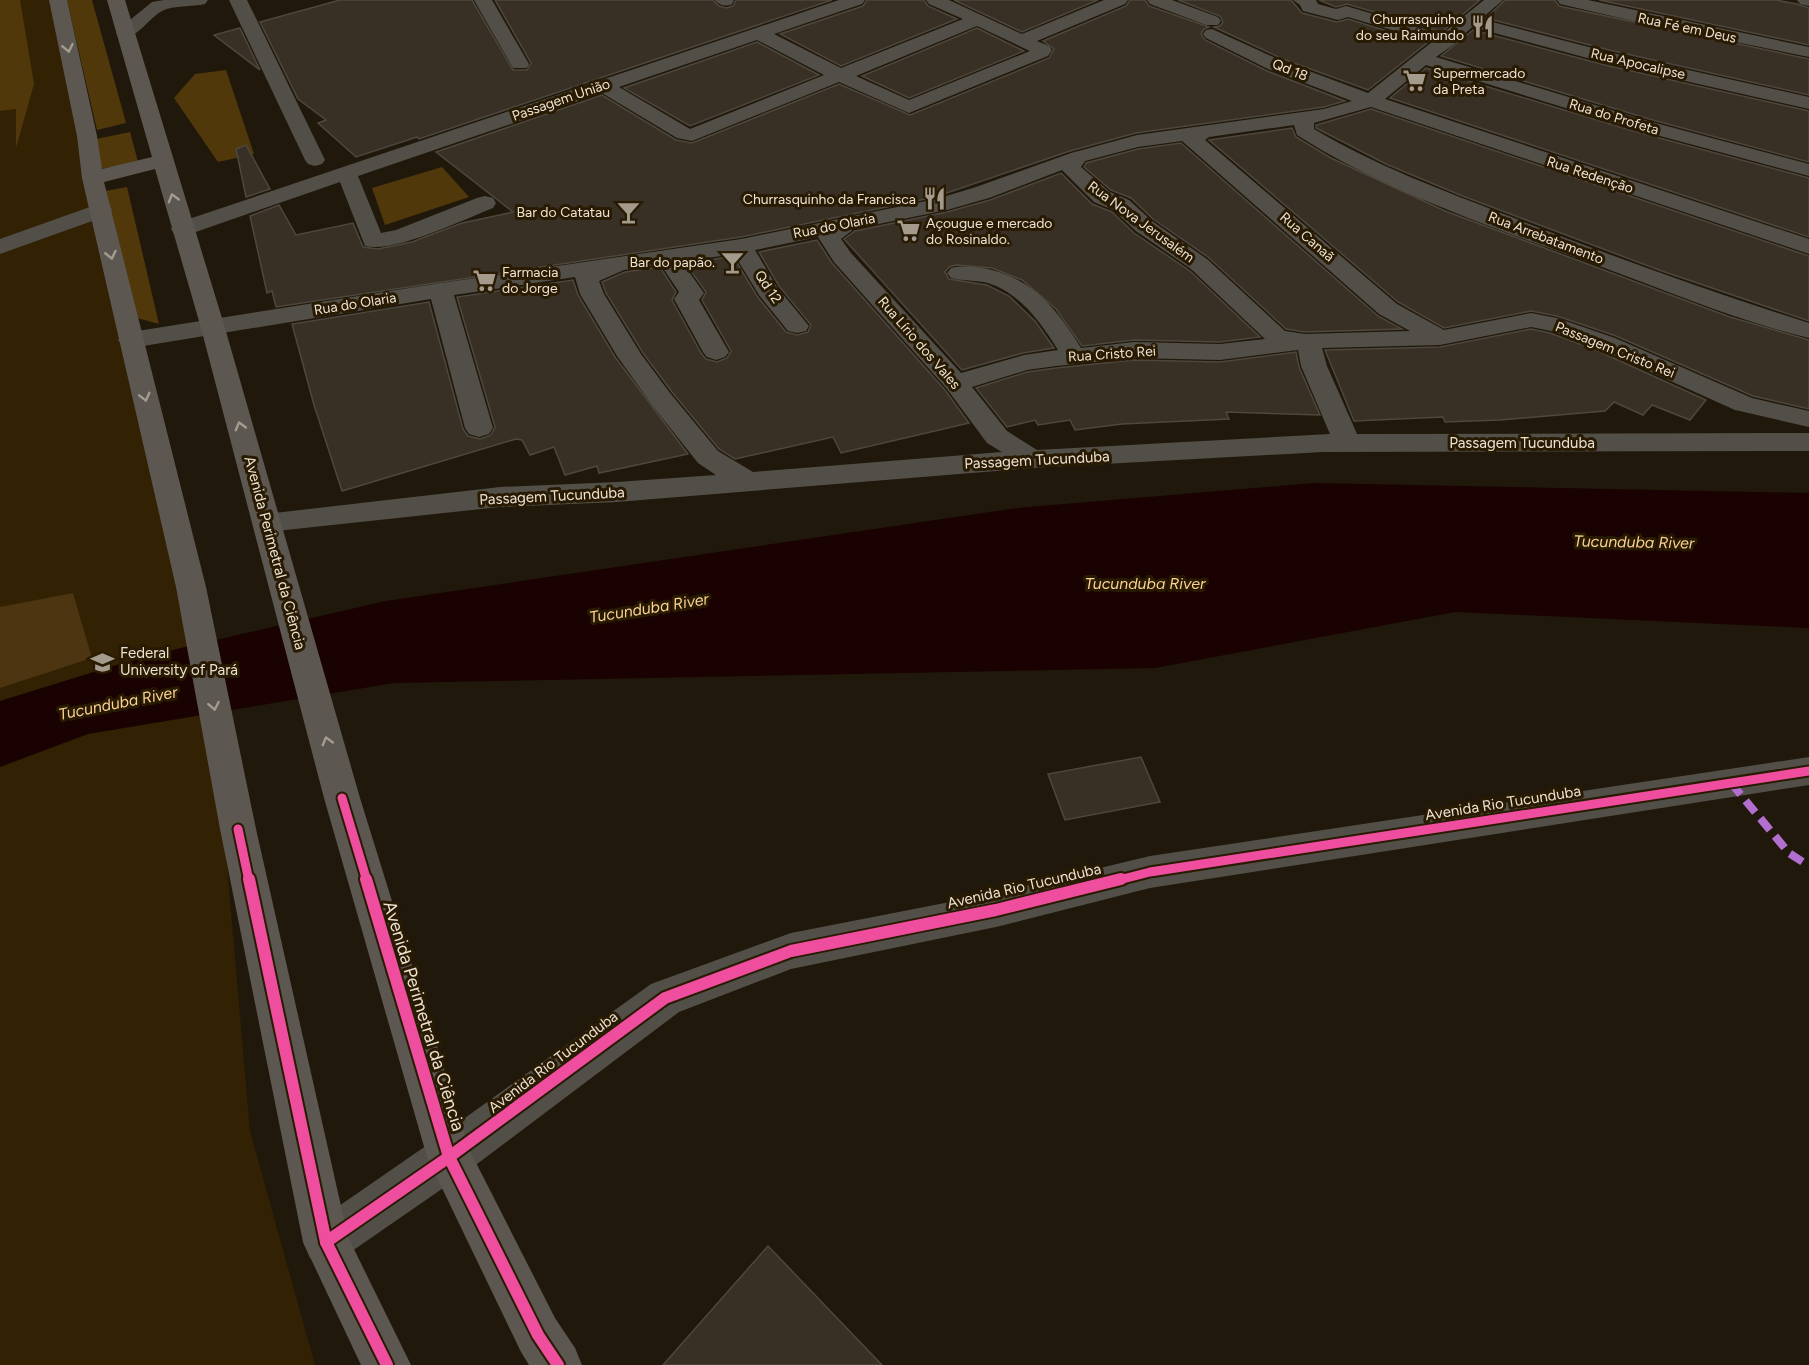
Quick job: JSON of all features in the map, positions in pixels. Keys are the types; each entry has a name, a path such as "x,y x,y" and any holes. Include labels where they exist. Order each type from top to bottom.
{"main road":[{"path":"58,0 87,136 96,193 191,587 238,829 326,1242 387,1365"},
{"name":"Avenida Perimetral da Ciência","path":"116,0 182,230 213,327 342,798 449,1157 538,1335 558,1365"},
{"path":"96,193 162,161"}],"street":[{"path":"125,33 158,6 199,0"},
{"path":"483,0 520,64"},
{"name":"Passagem União","path":"182,230 856,0"},
{"path":"758,33 841,76 904,106 913,107 1041,52 1041,48 935,0"},
{"path":"1023,40 1119,0"},
{"name":"Qd 18","path":"1156,0 1212,28 1275,65 1371,101"},
{"path":"1302,0 1309,3 1309,7 1338,15 1346,11 1447,41"},
{"name":"Rua do Olaria","path":"131,340 441,290 741,246 939,205 981,193 1078,157 1137,141 1206,130 1326,116 1371,101 1421,58 1447,41 1494,0"},
{"name":"Rua Fé em Deus","path":"1566,0 1809,52"},
{"path":"241,2 315,160"},
{"path":"1070,4 1089,12"},
{"path":"603,85 684,134 692,135 978,20"},
{"name":"Rua Apocalipse","path":"1468,21 1606,57 1809,103"},
{"name":"Rua do Profeta","path":"1421,58 1641,125 1809,170"},
{"name":"Rua Redenção","path":"1371,101 1809,247"},
{"name":"Rua Arrebatamento","path":"1304,118 1304,131 1341,154 1383,175 1580,252 1730,306 1809,331"},
{"name":"Rua Canaã","path":"1206,130 1192,140 1298,228 1388,309 1440,338"},
{"name":"Rua Nova Jerusalém","path":"1078,157 1070,166 1074,172 1102,197 1120,205 1144,226 1199,264 1278,338 1308,341"},
{"path":"347,174 373,241 401,236 485,203"},
{"path":"0,225 96,193"},
{"path":"0,246 96,193"},
{"name":"Rua Lírio dos Vales","path":"848,223 829,237 842,257 956,383 996,437 1032,459"},
{"name":"Qd 12","path":"741,246 767,290 797,326"},
{"path":"668,258 692,293 686,299 716,352"},
{"path":"617,266 586,278 592,294 643,376 708,457 747,481"},
{"path":"959,273 986,273 1007,281 1024,293 1051,319 1074,356"},
{"path":"441,290 479,428"},
{"name":"Passagem Cristo Rei","path":"1308,341 1440,338 1495,328 1517,321 1532,320 1557,325 1606,343 1744,404 1809,419"},
{"path":"1308,341 1314,366 1348,444"},
{"name":"Rua Cristo Rei","path":"956,383 1024,363 1074,356 1134,350 1220,352 1308,341"},
{"name":"Passagem Tucunduba","path":"267,522 500,497 617,492 1032,459 1323,443 1809,442"},
{"name":"Avenida Rio Tucunduba","path":"326,1242 449,1157 665,998 791,951 996,910 1150,872 1809,771"}],"shaded area":[{"name":"Federal University of Pará","path":"0,0 58,0 216,738 250,1131 315,1365 0,1365"},
{"path":"0,0 20,0 34,84 16,148 16,109 0,111"},
{"path":"67,0 92,0 126,123 97,130"},
{"path":"226,70 254,154 218,162 174,98 195,74"},
{"path":"130,132 138,162 100,169 96,139"},
{"path":"442,167 469,197 385,225 372,188"},
{"path":"127,187 159,324 137,318 105,191"},
{"path":"73,593 92,658 0,688 0,607"}],"water":[{"name":"Tucunduba River","path":"1314,483 1809,493 1809,628 1455,612 1155,668 394,683 88,734 0,767 0,701 142,657 386,601 1017,508"}],"building":[{"path":"340,0 472,0 513,70 527,70 531,63 495,0 713,0 719,6 726,8 733,6 736,0 832,0 419,139 417,137 356,157 318,123 326,120 298,99 260,22"},
{"path":"867,0 924,0 928,6 957,19 841,66 780,34 863,6"},
{"path":"954,0 1098,0 1022,32"},
{"path":"1130,0 1145,0 1149,6 1209,27 1201,34 1205,40 1267,71 1345,101 1324,107 1136,133 1070,151 935,197 741,237 276,307 272,291 267,293 250,216 279,205 296,235 353,223 363,247 378,249 412,242 462,223 513,212 436,152 602,95 676,140 692,143 839,84 910,115 1049,58 1054,49 1043,41 1126,6"},
{"path":"1178,0 1291,0 1302,13 1337,22 1348,19 1427,43 1368,90 1283,59 1214,27 1220,26 1223,22 1220,16"},
{"path":"1319,0 1480,0 1442,32 1347,4 1336,7"},
{"path":"1505,0 1555,0 1559,6 1809,59 1809,95 1609,50 1486,18"},
{"path":"1599,0 1776,0 1797,4 1809,8 1809,45"},
{"path":"240,28 260,70 214,35"},
{"path":"977,28 1024,51 909,98 862,76"},
{"path":"1473,30 1605,65 1809,111 1809,162 1649,119 1441,56"},
{"path":"757,42 819,75 690,126 624,88"},
{"path":"1426,68 1633,131 1809,178 1809,237 1390,98"},
{"path":"1371,109 1809,256 1809,321 1659,270 1460,195 1386,164 1316,128 1316,125"},
{"path":"1292,128 1296,137 1331,158 1445,211 1730,317 1809,340 1809,409 1753,396 1616,336 1557,316 1531,311 1444,328 1398,302 1209,140"},
{"path":"1181,143 1378,316 1402,329 1305,332 1286,329 1208,257 1153,219 1131,198 1111,190 1084,167 1086,163 1138,149"},
{"path":"246,145 270,189 246,197 236,149"},
{"path":"1061,173 1092,204 1112,212 1134,233 1190,271 1260,337 1220,342 1134,340 1082,346 1056,309 1022,280 992,268 956,265 949,267 945,272 949,279 987,285 1009,296 1035,321 1054,348 1023,353 962,370 844,239 855,231 947,212 990,200"},
{"path":"817,240 832,263 945,390 969,423 841,453 833,437 735,459 719,449 672,392 643,353 606,293 602,282 625,272 660,267 676,292 672,300 701,353 706,359 717,362 727,358 731,351 702,300 706,292 686,264 733,256 757,296 786,332 797,335 808,332 811,325 779,286 759,252"},
{"path":"573,280 578,295 615,357 688,454 599,473 597,466 565,475 554,447 530,455 522,440 516,439 342,491 314,405 292,324 429,302 463,429 468,436 480,439 491,435 495,427 457,297"},
{"path":"1531,329 1550,333 1596,350 1706,400 1690,420 1652,405 1643,415 1614,402 1605,411 1500,420 1445,422 1443,417 1354,421 1325,350 1440,347"},
{"path":"1296,352 1299,367 1320,415 1226,412 1229,419 1122,424 1075,430 1070,420 1038,425 1035,420 1007,427 976,388 1027,372 1056,368 1134,360 1220,362"},
{"path":"1141,757 1160,802 1065,820 1048,774"},
{"path":"768,1246 882,1365 663,1365"}],"marked path":[{"path":"1731,783 1789,853 1809,866"}],"cycle path":[{"path":"326,1242 449,1157 665,998 791,951 996,910 1150,872 1809,771"},
{"path":"342,798 449,1157 538,1335 558,1365"},
{"path":"238,829 326,1242 387,1365"}],"place":[{"name":"Churrasquinho do seu Raimundo","path":"1482,27"},
{"name":"Supermercado da Preta","path":"1415,81"},
{"name":"Churrasquinho da Francisca","path":"934,199"},
{"name":"Bar do Catatau","path":"628,212"},
{"name":"Açougue e mercado do Rosinaldo.","path":"908,231"},
{"name":"Bar do papão.","path":"733,262"},
{"name":"Farmacia do Jorge","path":"484,280"},
{"name":"Federal University of Pará","path":"102,662"}]}
